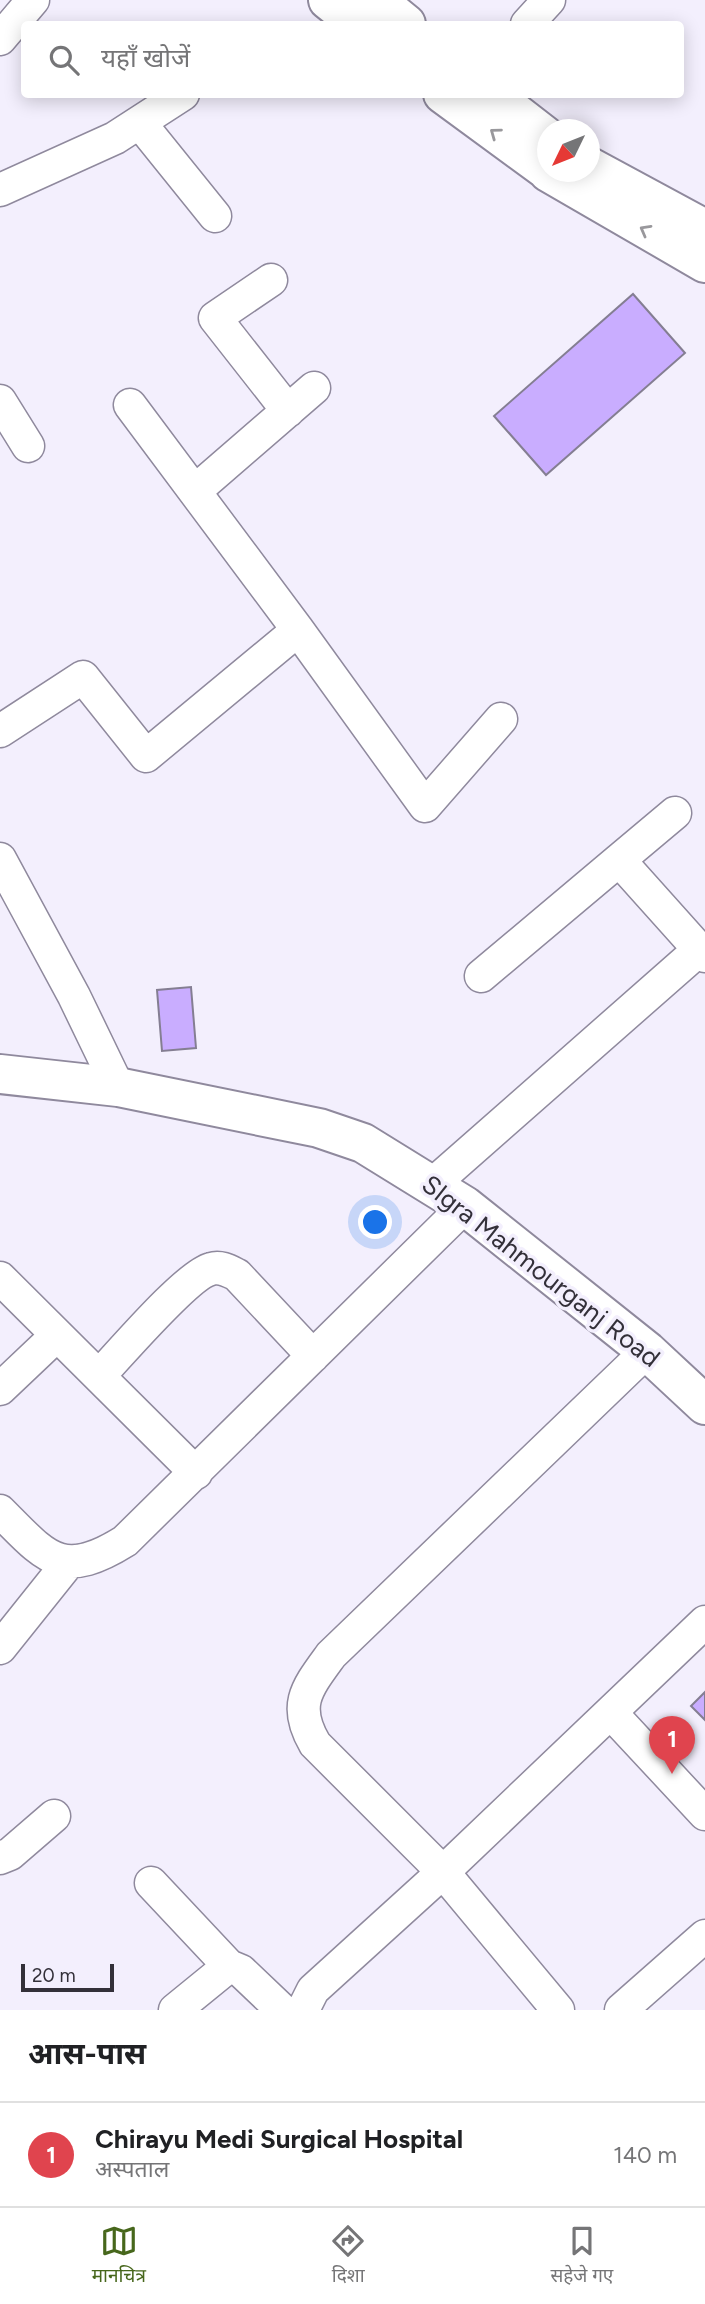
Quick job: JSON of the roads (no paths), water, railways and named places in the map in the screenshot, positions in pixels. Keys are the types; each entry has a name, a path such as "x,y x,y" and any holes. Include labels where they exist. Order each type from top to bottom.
{"street":[{"path":"0,39 33,0"},
{"path":"530,21 549,0"},
{"path":"357,9 396,21"},
{"path":"0,190 85,152 140,123 177,98"},
{"path":"453,98 537,163"},
{"path":"496,98 537,130"},
{"path":"140,123 215,216"},
{"path":"600,172 705,229"},
{"path":"567,182 705,263"},
{"path":"271,281 215,318 288,411"},
{"path":"195,491 314,388"},
{"path":"0,401 28,446"},
{"path":"130,405 425,806 501,719"},
{"path":"0,731 83,677 146,756 298,630"},
{"path":"481,976 674,813"},
{"path":"0,859 74,996 118,1087"},
{"path":"433,1184 702,953 620,860"},
{"name":"SIgra Mahmourganj Road","path":"0,1074 118,1087 319,1128 363,1143 465,1206 701,1395"},
{"path":"0,1511 43,1553 68,1563 99,1557 125,1541 465,1206"},
{"path":"99,1376 182,1290 198,1275 212,1268 226,1269 237,1275 313,1356"},
{"path":"0,1278 197,1473"},
{"path":"0,1389 57,1335"},
{"path":"558,2010 443,1872 315,1744 303,1723 304,1699 331,1655 647,1351"},
{"path":"0,1648 68,1563"},
{"path":"303,2010 313,1990 443,1872 705,1622"},
{"path":"611,1713 705,1814"},
{"path":"0,1858 10,1854 54,1816"},
{"path":"151,1883 229,1966 241,1971 282,2010"},
{"path":"621,2010 705,1936"},
{"path":"175,2010 229,1966"}],"place":[{"name":"Chirayu Medi Surgical Hospital","path":"672,1774"}]}
